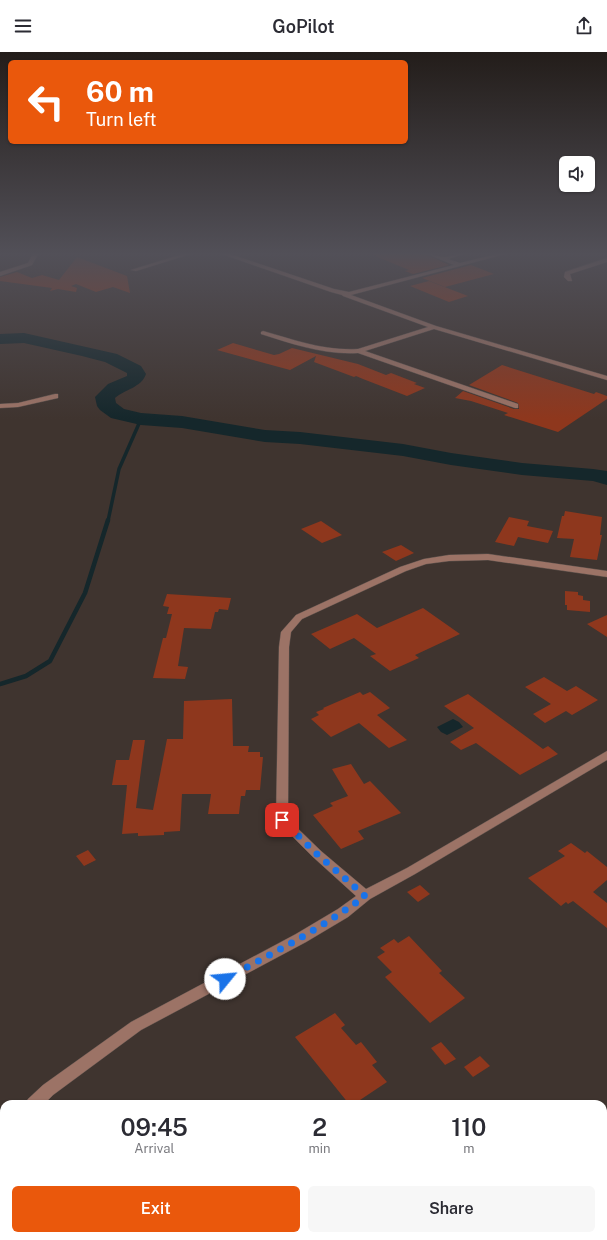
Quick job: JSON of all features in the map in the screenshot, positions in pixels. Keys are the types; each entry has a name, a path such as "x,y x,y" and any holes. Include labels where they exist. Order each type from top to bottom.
{"street":[{"path":"383,308 434,327 607,378"},
{"path":"263,333 332,352 359,351 434,327"},
{"path":"359,351 515,406"},
{"path":"0,406 18,405 55,396"},
{"path":"365,896 317,854 282,820 284,647 286,632 299,617 403,569 424,562 449,558 488,557 607,574"},
{"path":"37,1100 48,1090 136,1026 301,938 343,912 365,896 411,871 607,755"}],"shaded area":[{"path":"453,719 459,722 463,727 447,735 441,732 437,727"}],"building":[{"path":"233,343 274,355 292,348 358,364 386,375 391,373 417,383 414,384 425,388 407,396 356,376 354,377 314,362 316,356 290,370 217,350"},
{"path":"502,365 594,394 596,392 607,396 607,399 558,432 504,415 508,413 471,401 455,398 463,391 514,409 519,409 518,403 469,385"},
{"path":"565,511 602,517 600,535 602,535 597,560 570,557 574,539 557,538 562,516 564,516"},
{"path":"509,517 529,521 527,526 553,531 548,543 518,537 514,546 495,542"},
{"path":"321,521 342,535 322,543 301,529"},
{"path":"401,545 414,553 396,561 382,552"},
{"path":"565,591 578,592 578,595 583,596 583,600 590,601 590,612 567,610 567,605 565,605"},
{"path":"167,594 231,598 228,610 219,609 218,612 215,612 211,629 184,628 178,666 188,667 185,679 153,678 163,638 166,638 172,614 167,614 169,607 163,606"},
{"path":"423,608 460,634 415,655 419,658 390,671 370,656 376,654 354,638 330,649 311,634 357,614 377,628"},
{"path":"607,615 607,637 587,624"},
{"path":"544,677 567,691 576,686 598,700 572,715 566,711 545,723 533,714 551,704 525,687"},
{"path":"360,692 363,695 370,692 390,708 377,715 407,740 389,748 359,723 331,737 311,719 319,715 316,712 324,709 323,708"},
{"path":"468,694 543,749 548,746 558,754 520,775 476,743 461,750 450,742 474,728 444,706"},
{"path":"232,699 233,746 249,746 248,752 260,752 260,757 263,757 260,790 246,790 245,796 241,796 239,814 208,814 211,794 182,794 180,831 164,832 164,835 138,836 138,833 122,834 127,785 112,785 116,760 129,760 133,740 145,740 136,808 153,810 167,739 183,739 184,701"},
{"path":"351,764 364,784 370,781 401,813 358,831 364,839 341,849 313,815 333,806 330,803 348,796 332,769"},
{"path":"571,843 585,853 587,851 607,867 607,880 593,892 607,903 607,928 573,901 568,904 566,902 561,906 528,878 565,856 558,851"},
{"path":"88,850 96,860 84,866 76,856"},
{"path":"420,885 430,894 418,902 407,892"},
{"path":"409,936 442,971 439,973 465,998 430,1023 385,977 392,972 377,957 385,952 380,948 394,939 398,943"},
{"path":"335,1013 345,1025 341,1028 356,1045 361,1042 377,1062 372,1065 387,1082 360,1100 346,1100 295,1037"},
{"path":"441,1042 456,1059 445,1065 431,1048"},
{"path":"480,1056 490,1066 473,1077 464,1067"}],"waterway":[{"path":"0,339 24,338 84,351 111,358 135,370 137,374 135,379 115,388 105,397 107,406 118,414 141,419 182,422 265,436 300,438 403,450 451,459 522,469 593,475 607,478"},
{"path":"108,521 119,469 141,419"},
{"path":"0,684 26,676 50,661 85,593 108,520"}],"route":[{"path":"225,979 301,938 343,912 365,896 346,881 282,820"}]}
